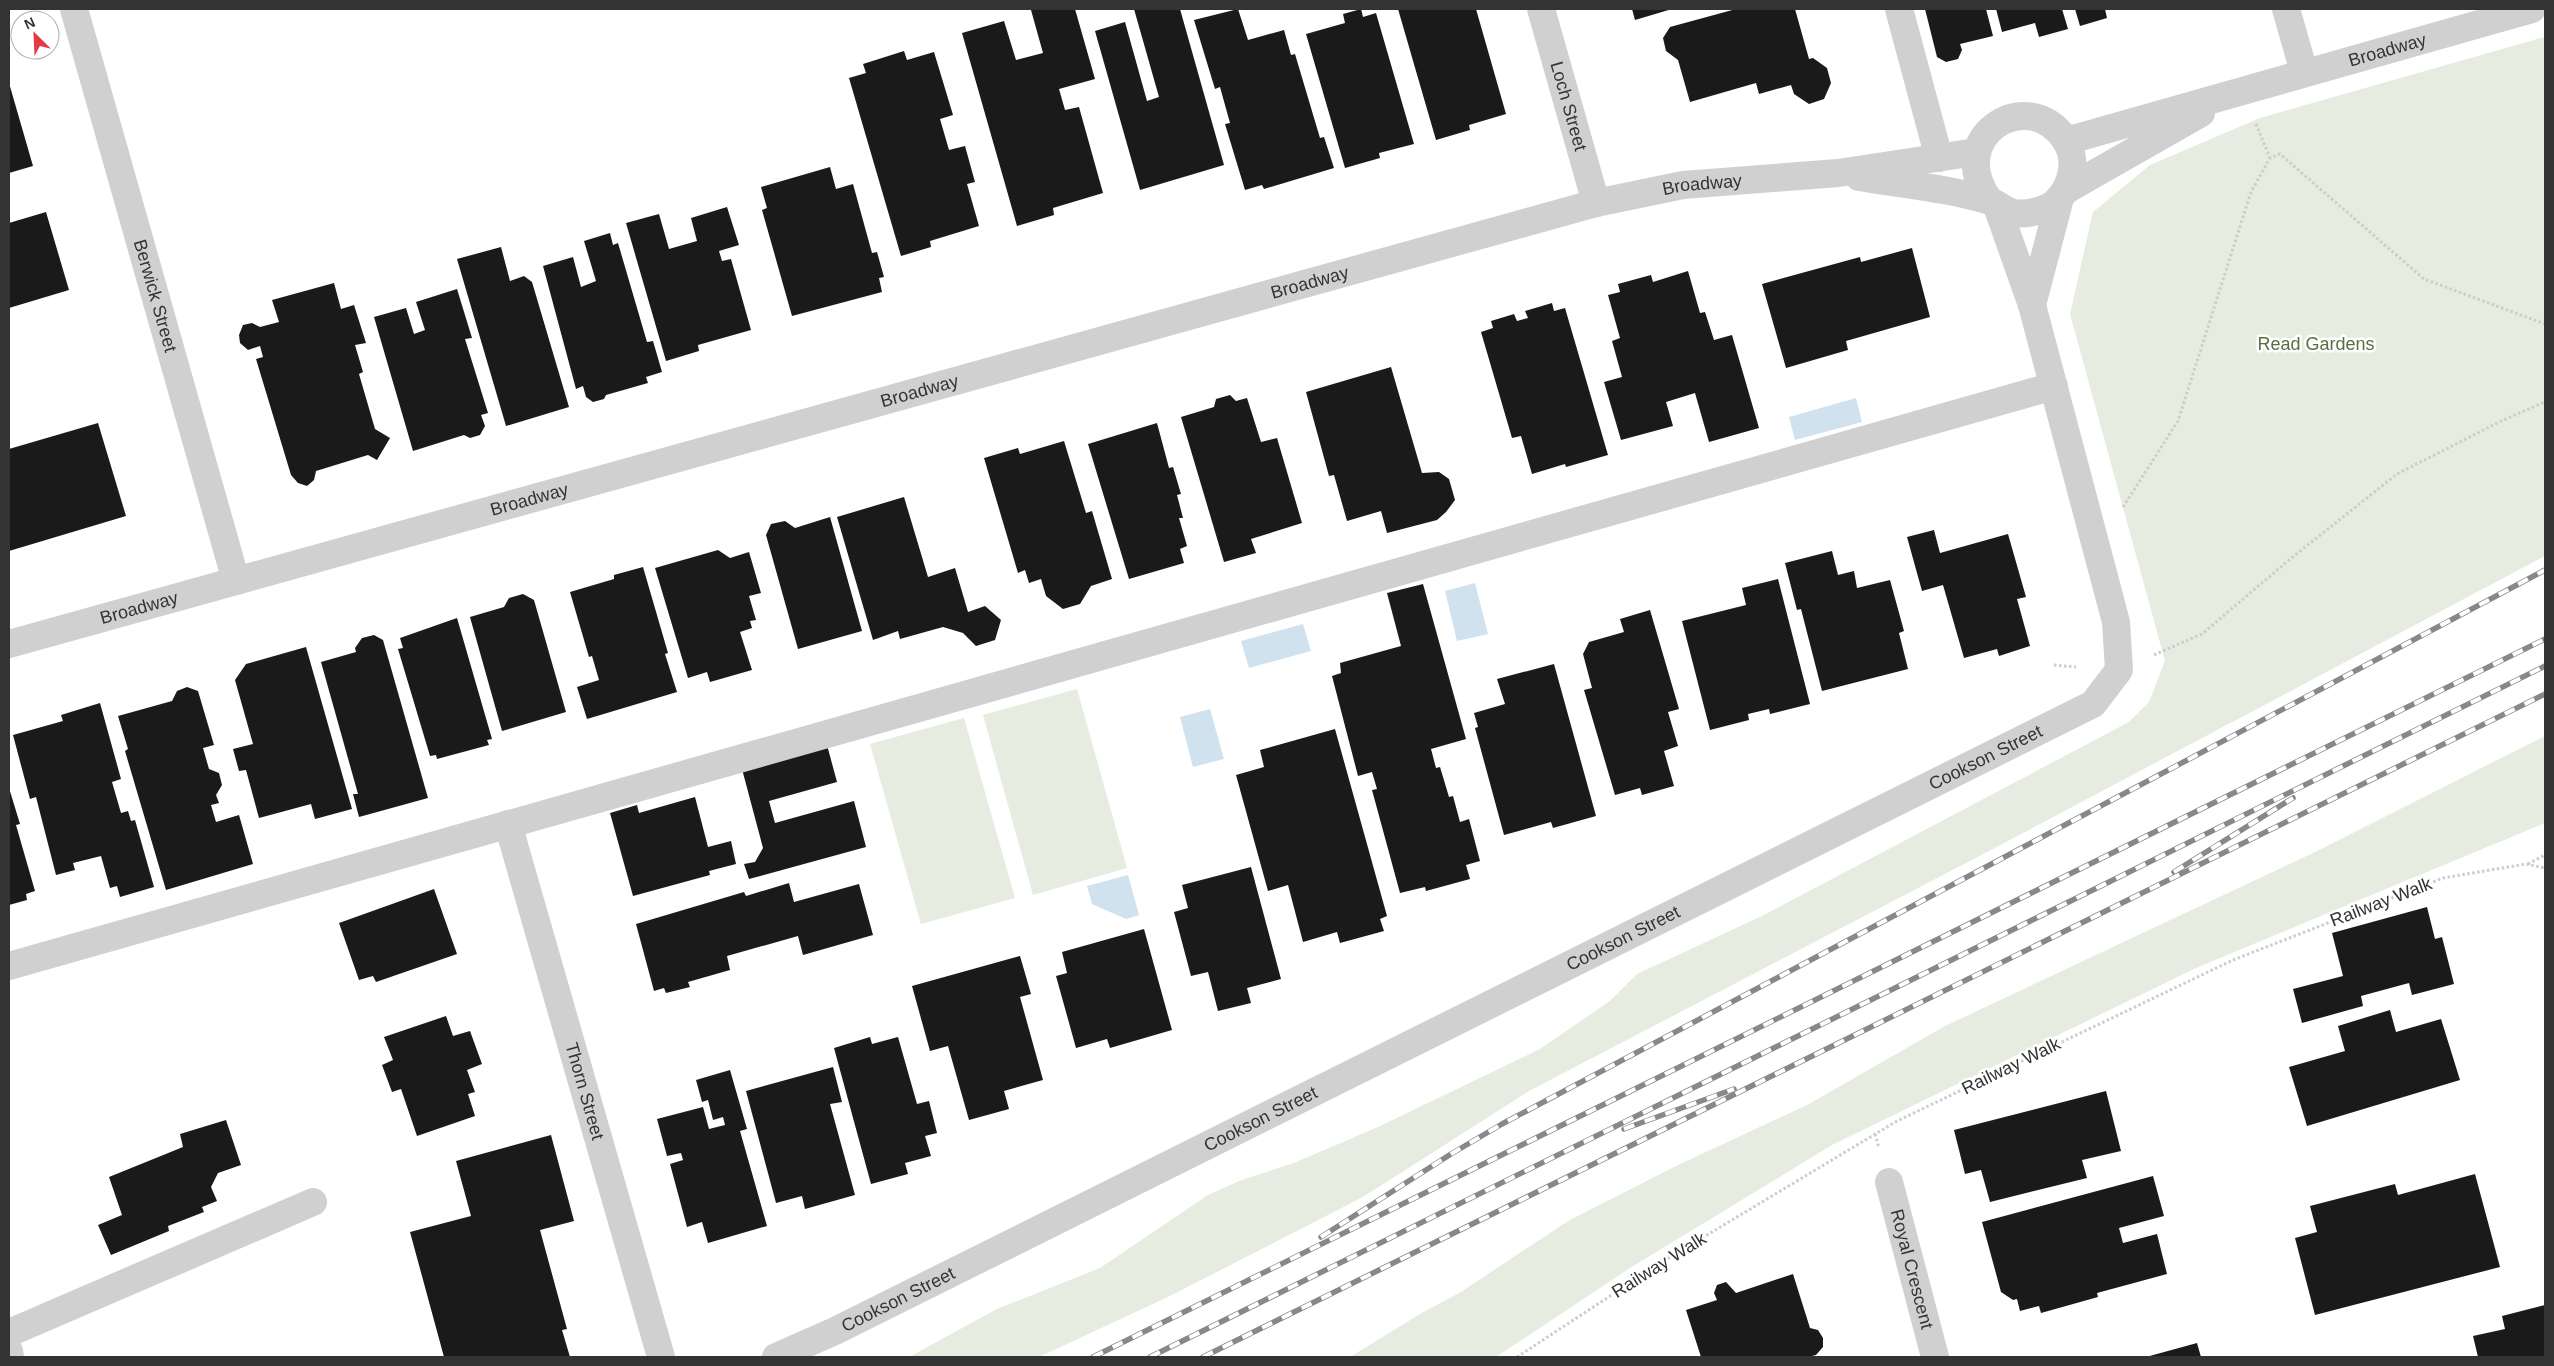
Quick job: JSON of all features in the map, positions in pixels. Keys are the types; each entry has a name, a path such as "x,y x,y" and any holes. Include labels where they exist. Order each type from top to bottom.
{"street":[{"name":"Berwick Street","path":"74,9 236,581"},
{"name":"Loch Street","path":"1541,9 1596,203"},
{"path":"1899,9 1939,158"},
{"path":"2286,9 2304,72"},
{"name":"Broadway","path":"2066,141 2304,72 2532,9"},
{"name":"Broadway","path":"1838,173 1993,203 2013,213 2030,213 2046,208 2063,194 2242,90"},
{"path":"2032,305 2063,194 2071,174 2072,158 2066,141 2059,131 2045,121 2029,116 2011,117 1996,125 1984,136 1976,152 1975,170 1980,187 1993,203 2032,305 2116,622 2119,670"},
{"name":"Broadway","path":"9,644 1596,203 1683,185 1838,173 1976,152"},
{"path":"9,966 2054,386"},
{"name":"Cookson Street","path":"776,1357 844,1326 2093,704 2119,670"},
{"name":"Thorn Street","path":"508,824 661,1357"},
{"name":"Royal Crescent","path":"1889,1182 1935,1357"},
{"path":"9,1333 313,1202"},
{"path":"9,1351 10,1357"}],"path":[{"path":"2097,547 2178,421 2252,192 2270,158 2280,154 2424,279 2545,324"},
{"path":"2054,665 2119,670 2202,634 2397,474 2500,422 2545,402"},
{"path":"2526,864 2545,855"},
{"name":"Railway Walk","path":"1517,1357 1662,1262 1897,1121 2233,960 2442,878 2526,864 2545,868"}],"green space":[{"name":"Read Gardens","path":"2545,37 2545,556 1991,850 1529,1091 1363,1197 1170,1296 1039,1357 909,1357 997,1309 1100,1268 1208,1195 1239,1181 1294,1163 1378,1127 1540,1049 1610,1001 1637,974 1764,915 2129,722 2149,702 2165,661 2070,314 2093,212 2150,165 2260,118"},
{"path":"1077,689 1127,868 1033,895 983,715"},
{"path":"964,718 1015,898 921,924 870,744"},
{"path":"2545,736 2545,823 2196,968 1832,1145 1630,1268 1496,1357 1350,1357 1420,1314 1461,1292 1568,1221 1676,1166 1809,1104 1945,1026 2315,852"}],"water":[{"path":"1856,398 1862,422 1795,440 1789,417"},
{"path":"1475,583 1488,634 1457,641 1445,591"},
{"path":"1303,624 1311,651 1249,668 1241,641"},
{"path":"1210,709 1224,759 1193,767 1180,717"},
{"path":"1128,875 1139,915 1126,919 1092,904 1087,886"}],"building":[{"path":"1075,9 1095,79 1059,89 1065,110 1079,107 1103,193 1053,208 1054,215 1017,226 962,33 1004,21 1016,60 1043,53 1031,10"},
{"path":"1134,9 1180,9 1224,165 1140,190 1095,31 1125,22 1147,101 1159,97"},
{"path":"1238,9 1248,40 1284,30 1291,55 1295,54 1320,138 1324,137 1334,168 1264,189 1262,185 1245,190 1225,124 1230,123 1220,87 1215,89 1194,20"},
{"path":"1361,9 1363,17 1376,13 1414,144 1379,153 1380,158 1345,168 1306,34 1345,23 1343,14"},
{"path":"1398,9 1476,9 1506,114 1469,125 1470,130 1436,140"},
{"path":"1632,9 1672,9 1635,20"},
{"path":"1736,9 1795,9 1809,59 1813,58 1827,68 1831,83 1824,99 1809,104 1794,94 1791,85 1759,94 1756,83 1690,102 1678,60 1666,51 1663,38 1670,27"},
{"path":"1925,9 1986,9 1993,36 1960,44 1962,50 1958,59 1946,62 1937,57"},
{"path":"1996,9 2062,9 2068,29 2039,37 2035,23 2002,32"},
{"path":"2075,9 2105,9 2107,18 2080,26"},
{"path":"904,51 907,60 934,52 953,115 940,119 949,150 965,146 975,182 967,184 979,226 930,241 931,247 901,256 849,78 866,73 863,64"},
{"path":"9,83 33,166 9,173"},
{"path":"830,167 836,189 853,184 872,253 877,252 884,277 879,278 882,292 792,316 762,210 767,208 761,187"},
{"path":"727,207 739,245 719,251 722,261 731,259 751,330 698,345 699,351 666,361 626,223 659,214 669,249 697,241 691,218"},
{"path":"46,212 69,290 9,308 9,223"},
{"path":"610,233 613,245 618,243 647,342 653,341 662,372 646,377 648,383 606,395 604,399 593,402 586,397 583,386 576,389 543,266 573,257 581,287 596,281 584,241"},
{"path":"501,247 510,281 524,276 532,282 569,407 506,426 457,259"},
{"path":"1912,248 1930,317 1846,341 1848,350 1786,368 1762,284 1860,257 1861,262"},
{"path":"1688,271 1700,313 1705,312 1714,340 1732,335 1759,428 1709,442 1695,393 1666,402 1673,426 1621,440 1604,382 1622,377 1612,341 1620,338 1608,295 1620,292 1618,284 1651,275 1653,282"},
{"path":"334,283 341,309 354,305 366,343 355,345 363,372 359,374 375,429 390,438 377,460 368,455 316,471 314,480 307,486 298,483 291,475 256,359 263,357 260,346 248,350 240,343 239,335 243,325 252,323 260,327 279,322 272,300"},
{"path":"457,289 472,338 465,339 488,413 481,415 485,426 480,435 470,438 464,435 413,451 374,317 406,308 414,334 425,330 416,302"},
{"path":"1552,303 1554,311 1565,308 1608,455 1566,467 1565,464 1532,474 1521,436 1512,438 1481,332 1493,328 1491,321 1514,314 1517,321 1528,318 1525,311"},
{"path":"1391,367 1422,473 1439,472 1449,479 1455,500 1437,520 1387,533 1381,511 1347,521 1334,475 1329,476 1306,392"},
{"path":"1230,395 1236,401 1247,398 1261,442 1277,438 1302,523 1251,539 1256,553 1224,562 1181,417 1214,407 1216,399"},
{"path":"98,423 126,516 9,551 9,449"},
{"path":"1157,423 1169,468 1173,467 1181,494 1177,495 1183,518 1179,518 1187,546 1180,549 1184,563 1129,579 1088,444"},
{"path":"1064,441 1086,513 1092,511 1112,579 1091,586 1080,604 1063,609 1046,596 1041,579 1029,583 1025,570 1018,573 984,458 1018,448 1020,454"},
{"path":"904,497 928,577 955,568 968,612 985,606 1001,620 995,640 976,646 963,633 943,627 900,639 898,631 873,640 837,517"},
{"path":"830,517 862,631 798,649 766,535 771,524 785,521 795,528"},
{"path":"1934,530 1940,553 2008,534 2026,597 2017,599 2030,646 1999,656 1997,649 1964,658 1943,585 1922,591 1907,537"},
{"path":"718,550 730,558 749,552 761,593 749,596 756,620 750,621 752,628 740,632 752,670 710,682 707,672 688,678 655,568"},
{"path":"1832,551 1838,575 1854,571 1857,588 1890,580 1904,631 1899,633 1908,669 1822,691 1801,609 1797,610 1785,563"},
{"path":"643,567 668,653 665,654 677,692 587,719 577,687 599,680 592,656 589,657 570,592 614,579 614,575"},
{"path":"1778,579 1810,704 1770,714 1769,709 1748,714 1749,720 1710,730 1682,621 1746,605 1742,588"},
{"path":"1423,584 1466,739 1431,749 1436,768 1440,767 1449,797 1453,796 1460,822 1469,819 1480,861 1466,865 1470,879 1426,891 1425,887 1400,893 1372,790 1377,789 1372,772 1358,776 1332,676 1341,673 1340,663 1401,646 1387,593"},
{"path":"523,594 534,600 566,712 502,731 470,617 504,607 509,598"},
{"path":"1650,610 1679,709 1668,712 1678,746 1664,751 1674,786 1642,795 1640,788 1615,795 1584,690 1592,688 1583,654 1589,642 1624,632 1620,619"},
{"path":"457,618 492,739 487,740 489,745 437,759 436,755 430,756 398,649 403,648 400,638"},
{"path":"374,635 383,640 428,798 359,817 353,794 358,794 321,662 356,652 355,648 362,638"},
{"path":"306,647 352,809 315,819 311,804 259,818 246,770 239,771 233,749 253,744 235,680 246,664"},
{"path":"1554,664 1596,816 1553,828 1551,822 1504,835 1475,728 1478,727 1474,713 1505,704 1497,679"},
{"path":"187,687 198,691 214,745 203,748 209,769 219,773 222,785 216,795 219,803 211,805 216,822 239,815 253,864 166,890 125,751 128,749 118,716 172,701 177,691"},
{"path":"100,703 121,779 112,782 121,813 128,811 131,821 135,820 154,887 120,897 117,886 110,888 101,856 73,863 75,870 56,875 36,797 30,799 13,735 63,721 61,715"},
{"path":"1335,729 1387,916 1380,919 1384,931 1340,943 1337,932 1303,942 1288,885 1268,891 1236,775 1264,767 1260,750"},
{"path":"827,745 837,782 769,801 775,823 854,801 866,847 749,879 744,864 755,862 763,848 742,769"},
{"path":"9,788 20,824 16,825 35,891 26,894 27,900 9,905"},
{"path":"695,797 708,847 731,841 736,864 709,871 710,875 633,896 610,813 637,805 639,813"},
{"path":"1251,867 1281,979 1247,988 1251,1003 1218,1011 1208,972 1191,976 1174,912 1188,908 1182,885"},
{"path":"789,883 794,902 859,884 873,935 803,955 798,936 727,956 730,970 688,982 690,987 666,993 664,988 654,991 636,924 744,892 746,896"},
{"path":"434,889 457,954 376,982 373,976 359,980 339,923"},
{"path":"2427,907 2435,939 2442,937 2454,984 2412,995 2409,983 2361,996 2363,1006 2302,1023 2293,989 2343,976 2332,933"},
{"path":"1144,929 1172,1030 1110,1048 1107,1039 1076,1048 1056,976 1067,973 1062,952"},
{"path":"1020,956 1031,994 1020,997 1043,1080 1004,1091 1009,1109 969,1120 948,1046 930,1051 912,986"},
{"path":"2390,1010 2396,1032 2441,1019 2460,1080 2307,1126 2289,1067 2345,1051 2338,1026"},
{"path":"446,1016 453,1036 470,1031 482,1064 467,1070 475,1092 468,1094 475,1116 417,1136 401,1089 392,1092 382,1065 393,1060 384,1037"},
{"path":"870,1037 872,1044 898,1037 917,1104 929,1101 937,1133 925,1136 931,1156 905,1163 908,1174 871,1184 834,1048"},
{"path":"833,1067 842,1102 830,1104 855,1195 805,1209 802,1196 776,1203 746,1091"},
{"path":"730,1070 747,1129 740,1131 767,1226 708,1243 702,1222 687,1227 670,1164 683,1160 681,1153 667,1156 657,1119 703,1107 709,1129 725,1125 723,1117 713,1120 708,1100 702,1102 696,1080"},
{"path":"2106,1091 2121,1151 2082,1160 2087,1178 1990,1202 1981,1170 1965,1174 1954,1130"},
{"path":"226,1120 241,1165 218,1173 211,1187 217,1201 202,1207 204,1212 168,1226 169,1231 111,1255 98,1225 122,1215 109,1177 183,1147 180,1134"},
{"path":"551,1135 574,1221 540,1230 567,1329 562,1330 570,1357 444,1357 410,1232 471,1216 456,1161"},
{"path":"2475,1174 2500,1267 2315,1315 2295,1238 2317,1232 2310,1206 2395,1184 2398,1195"},
{"path":"2153,1176 2164,1216 2119,1228 2123,1243 2157,1234 2167,1274 2097,1293 2098,1297 2041,1313 2039,1306 2020,1311 2017,1299 2013,1300 2001,1292 1982,1222"},
{"path":"1793,1274 1810,1328 1818,1330 1823,1338 1823,1347 1816,1355 1808,1357 1701,1357 1686,1310 1717,1300 1714,1293 1717,1285 1726,1282 1736,1293"},
{"path":"2545,1305 2545,1357 2478,1357 2473,1336 2505,1329 2502,1316"},
{"path":"2197,1343 2201,1357 2146,1357"}],"railway":[{"path":"1321,1237 1451,1154 1502,1124 2545,570"},
{"path":"1093,1357 2545,639"},
{"path":"1150,1357 2545,666"},
{"path":"1203,1357 2545,694"},
{"path":"2174,872 2293,798"},
{"path":"1624,1129 1734,1089"}]}
